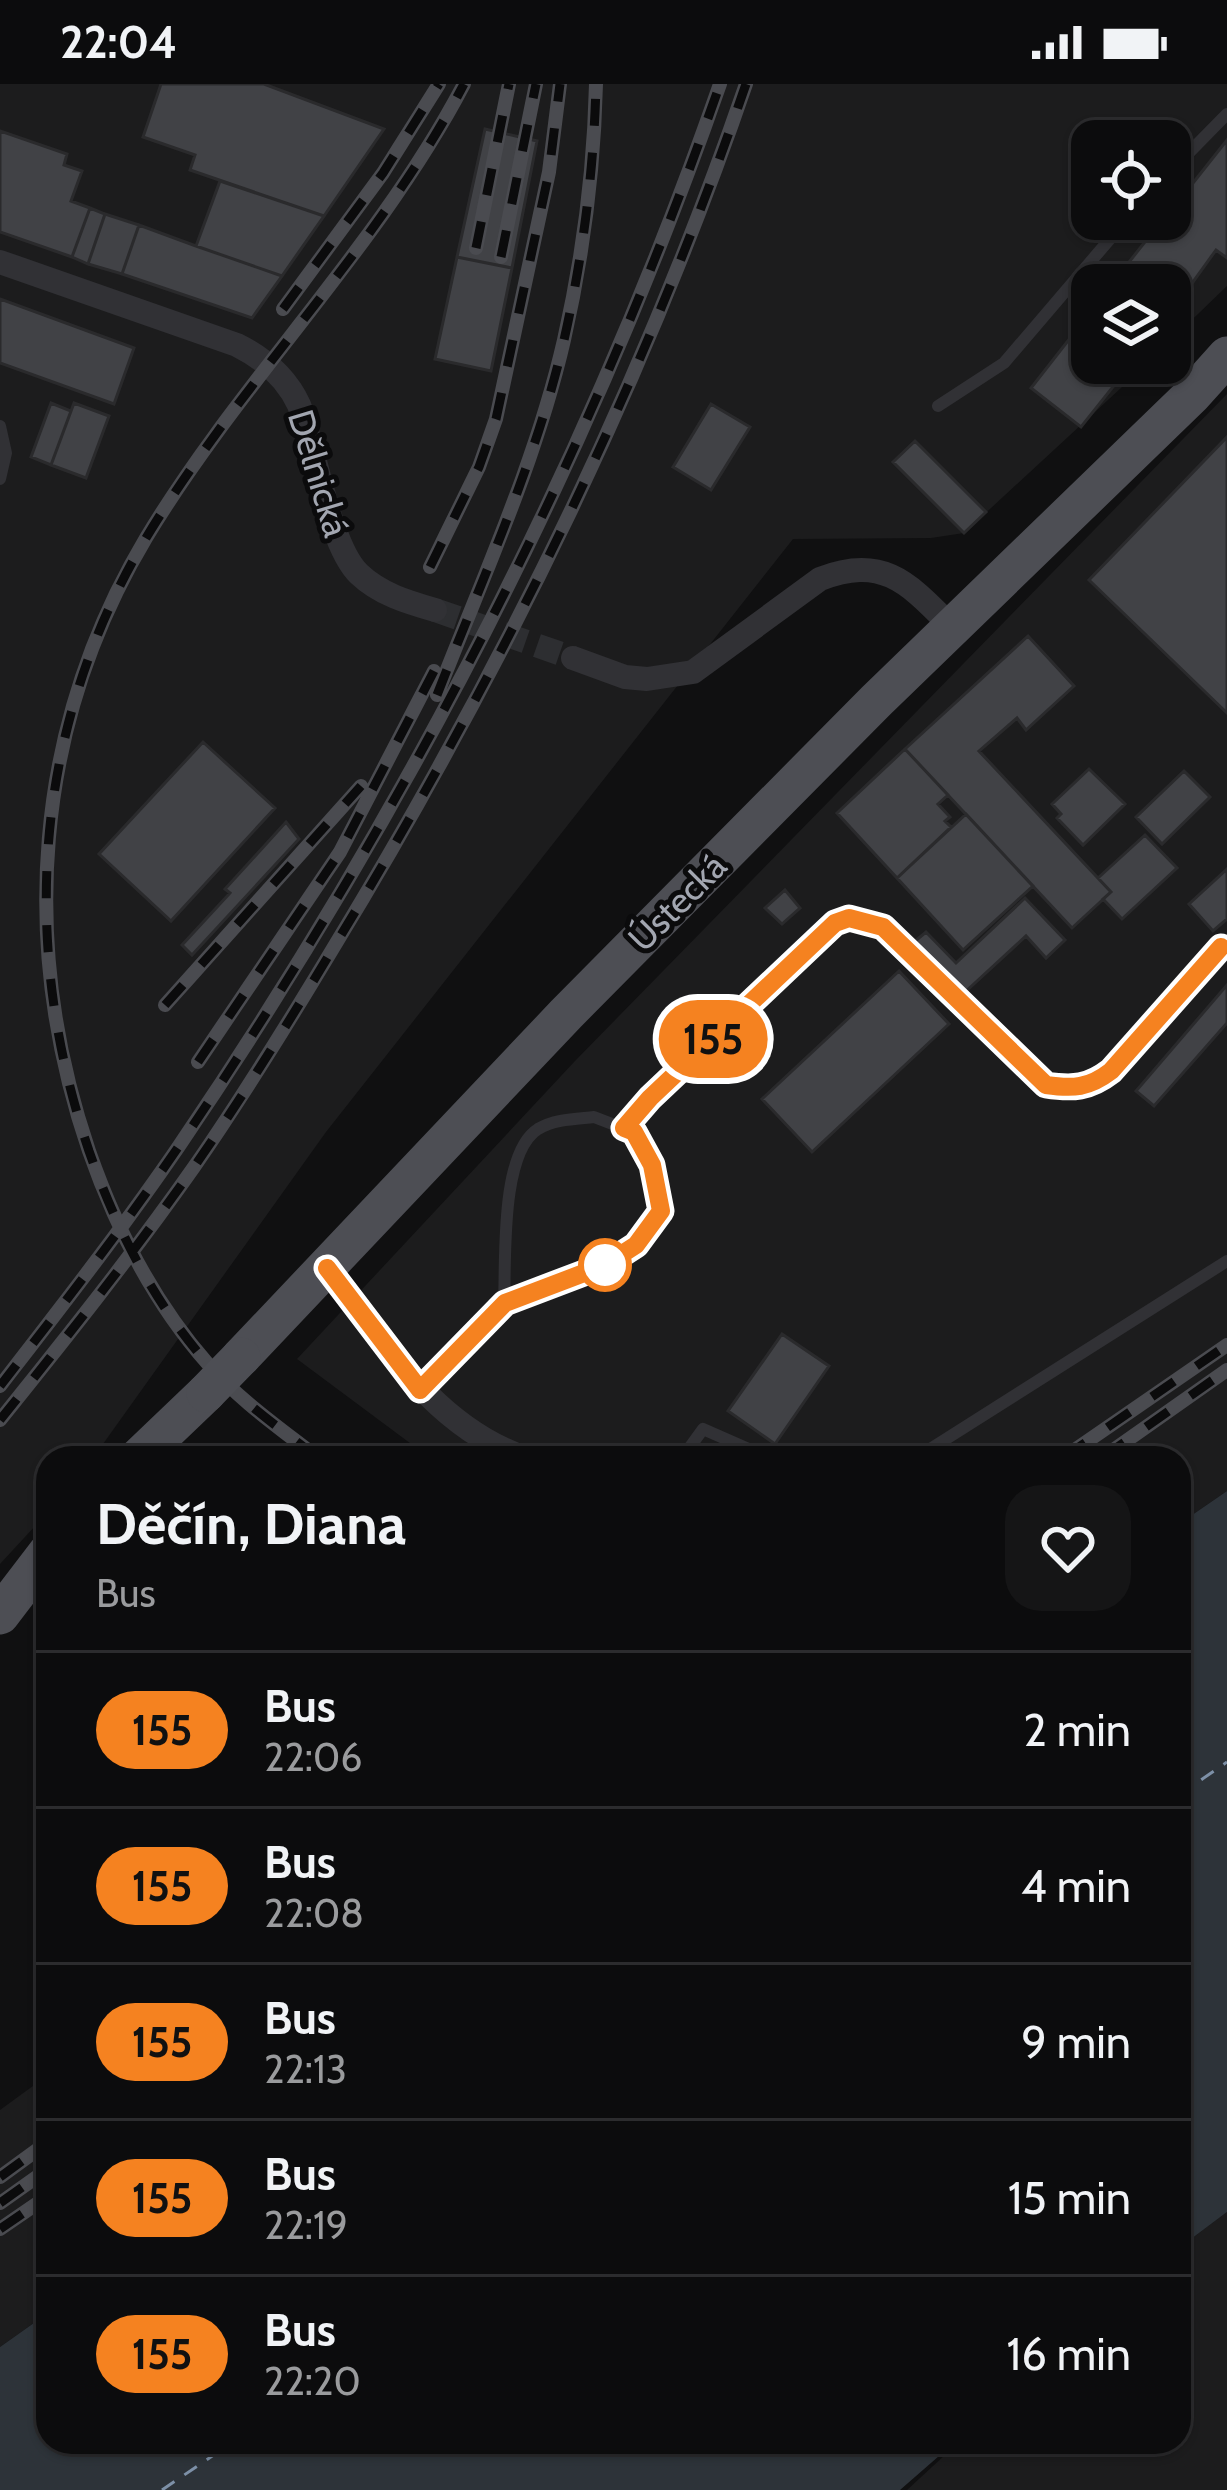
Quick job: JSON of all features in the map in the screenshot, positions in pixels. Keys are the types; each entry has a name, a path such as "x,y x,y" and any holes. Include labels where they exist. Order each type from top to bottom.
{"main road":[{"name":"Ústecká","path":"151,1446 327,1268 566,1014 1227,356"},
{"path":"0,1615 36,1568"}],"street":[{"name":"Dělnická","path":"0,262 237,344 269,365 291,388 299,405 335,531 355,570 400,599 435,610"},
{"path":"573,658 625,677 669,678 693,672 820,579 864,568 884,571 908,584 952,627"},
{"path":"327,1268 420,1390 495,1446"},
{"path":"420,1390 505,1303"}],"lane":[{"path":"1191,151 1227,114"},
{"path":"938,406 1004,364 1109,240"},
{"path":"0,426 6,453 0,479"},
{"path":"624,1128 835,923 849,918 883,927 1046,1085 1070,1089 1095,1084 1111,1071 1221,947"},
{"path":"594,1117 634,1132 652,1165 661,1211 636,1245 605,1265 505,1303 510,1191 517,1154 535,1131 559,1120 594,1117"},
{"path":"935,1446 1227,1261"},
{"path":"691,1446 703,1429 742,1446"}],"shaded area":[{"path":"0,84 1227,84 1227,286 1191,321 1191,264 1071,264 1071,384 1125,384 964,533 931,538 793,539 326,1132 102,1446 36,1446 36,1525 0,1564"},
{"path":"1227,394 1227,1491 1191,1516 1191,1446 414,1446 297,1359 575,1061"},
{"path":"1227,1491 1227,2212 1191,2239 1191,1516"},
{"path":"36,2084 36,2322 0,2347 0,2110"},
{"path":"1227,2212 1227,2490 907,2490 946,2454 1191,2454 1191,2239"},
{"path":"36,2322 36,2454 941,2454 900,2490 0,2490 0,2347"}],"building":[{"path":"161,84 264,84 384,129 324,216 190,170 195,155 143,137"},
{"path":"485,129 537,141 512,268 457,257"},
{"path":"0,131 67,154 64,165 82,171 71,201 90,208 72,257 0,232"},
{"path":"1227,140 1227,258 1216,250 1191,285 1191,264 1128,264 1146,240 1191,240 1191,185"},
{"path":"220,181 324,216 282,276 196,246"},
{"path":"90,208 105,214 88,264 72,257"},
{"path":"105,214 139,225 122,274 88,264"},
{"path":"139,225 282,276 252,318 122,274"},
{"path":"457,257 512,268 491,371 435,359"},
{"path":"0,299 134,348 114,404 0,363"},
{"path":"1071,337 1071,384 1115,384 1081,427 1031,388"},
{"path":"51,403 71,411 51,465 31,457"},
{"path":"74,403 109,416 86,478 51,465"},
{"path":"711,404 750,427 711,490 673,467"},
{"path":"1227,437 1227,713 1089,580"},
{"path":"915,441 986,512 964,533 893,462"},
{"path":"1028,636 1074,686 1026,730 1017,718 979,751 1111,892 1072,928 905,749"},
{"path":"203,742 275,808 171,921 99,854"},
{"path":"905,749 948,795 938,804 950,817 945,821 951,827 897,878 837,813"},
{"path":"1089,769 1125,804 1083,845 1057,818 1061,814 1052,804"},
{"path":"1184,771 1210,797 1162,844 1136,817"},
{"path":"966,814 1033,886 963,950 897,878"},
{"path":"286,822 299,839 192,955 182,945"},
{"path":"1145,835 1177,868 1122,919 1103,899 1111,892 1098,878"},
{"path":"1227,869 1227,919 1213,931 1189,904"},
{"path":"785,890 800,908 782,924 765,908"},
{"path":"1025,898 1065,940 1046,958 1026,936 963,994 914,942 926,932 956,963"},
{"path":"899,971 949,1024 812,1152 762,1099"},
{"path":"1227,985 1227,1023 1154,1106 1136,1091"},
{"path":"782,1334 829,1366 775,1444 728,1411"}],"ferry route":[{"path":"1191,1787 1227,1762"},
{"path":"162,2490 215,2454"}],"tunnel":[{"path":"435,610 573,658"}],"railway":[{"path":"283,309 383,173 439,84"},
{"path":"302,1446 233,1390 188,1340 153,1290 111,1208 67,1073 52,995 46,916 49,838 60,761 80,685 108,610 146,538 224,423 391,202 464,84"},
{"path":"476,248 509,84"},
{"path":"501,257 536,84"},
{"path":"430,567 479,467 496,419 549,172 560,84"},
{"path":"437,695 507,520 552,386 582,244 596,84"},
{"path":"0,1386 179,1146 340,894 414,764 484,633 612,363 720,84"},
{"path":"0,1420 213,1140 396,843 510,633 614,417 662,307 746,84"},
{"path":"198,1062 340,852 434,671"},
{"path":"165,1005 361,786"},
{"path":"1080,1446 1227,1345"},
{"path":"1119,1446 1227,1370"},
{"path":"0,2177 36,2151"},
{"path":"0,2203 36,2178"},
{"path":"0,2229 36,2204"}],"bus line":[{"name":"155","path":"327,1268 420,1390 505,1303 605,1265 636,1245 661,1211 652,1165 634,1132 624,1128 835,923 849,918 883,927 1046,1085 1070,1089 1095,1084 1111,1071 1221,947"}]}
